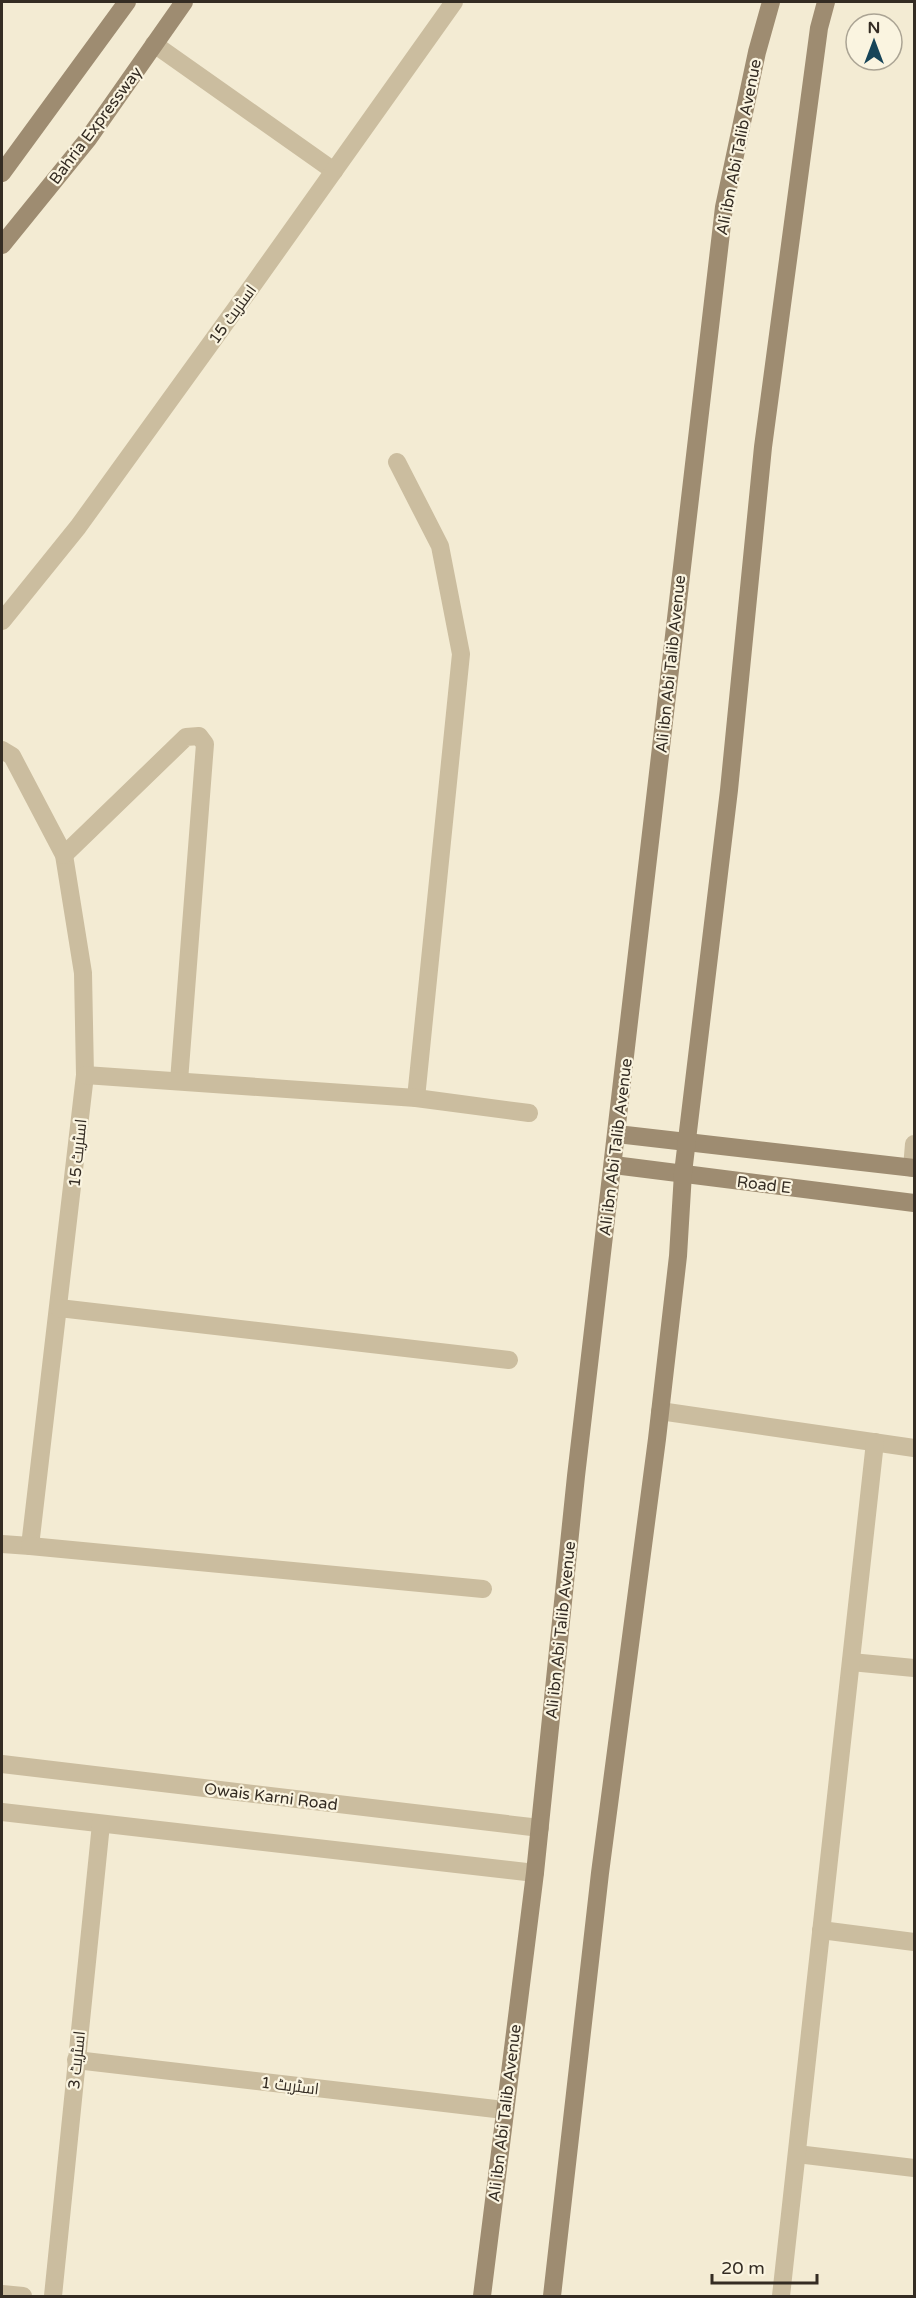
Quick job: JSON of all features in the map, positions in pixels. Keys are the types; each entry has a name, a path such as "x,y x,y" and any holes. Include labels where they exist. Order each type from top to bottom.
{"main road":[{"path":"2,173 127,2"},
{"name":"Bahria Expressway","path":"2,245 88,139 184,2"},
{"name":"Ali ibn Abi Talib Avenue","path":"482,2296 535,1873 576,1476 724,207 771,2"},
{"path":"552,2296 600,1873 678,1256 683,1173 729,790 763,447 818,40 826,2"},
{"name":"Road E","path":"617,1134 913,1168"},
{"name":"Road E","path":"614,1164 915,1203"}],"street":[{"name":"اسٹریٹ 15","path":"2,621 78,527 454,2"},
{"path":"154,44 334,171"},
{"path":"397,462 440,546 461,654 416,1098"},
{"path":"64,855 186,737 199,736 205,744 179,1081"},
{"name":"اسٹریٹ 15","path":"2,750 12,756 64,855 83,973 85,1075 30,1546"},
{"path":"85,1075 416,1098 530,1113"},
{"path":"913,1168 915,1144"},
{"path":"59,1308 509,1360"},
{"path":"660,1412 915,1448"},
{"path":"781,2296 875,1442"},
{"path":"2,1544 483,1589"},
{"path":"851,1662 915,1668"},
{"name":"Owais Karni Road","path":"2,1764 540,1828"},
{"path":"2,1812 535,1873"},
{"name":"اسٹریٹ 3","path":"53,2296 101,1824"},
{"path":"821,1930 915,1942"},
{"name":"اسٹریٹ 1","path":"76,2060 504,2110"},
{"path":"797,2154 915,2168"},
{"path":"2,2294 23,2296"}]}
